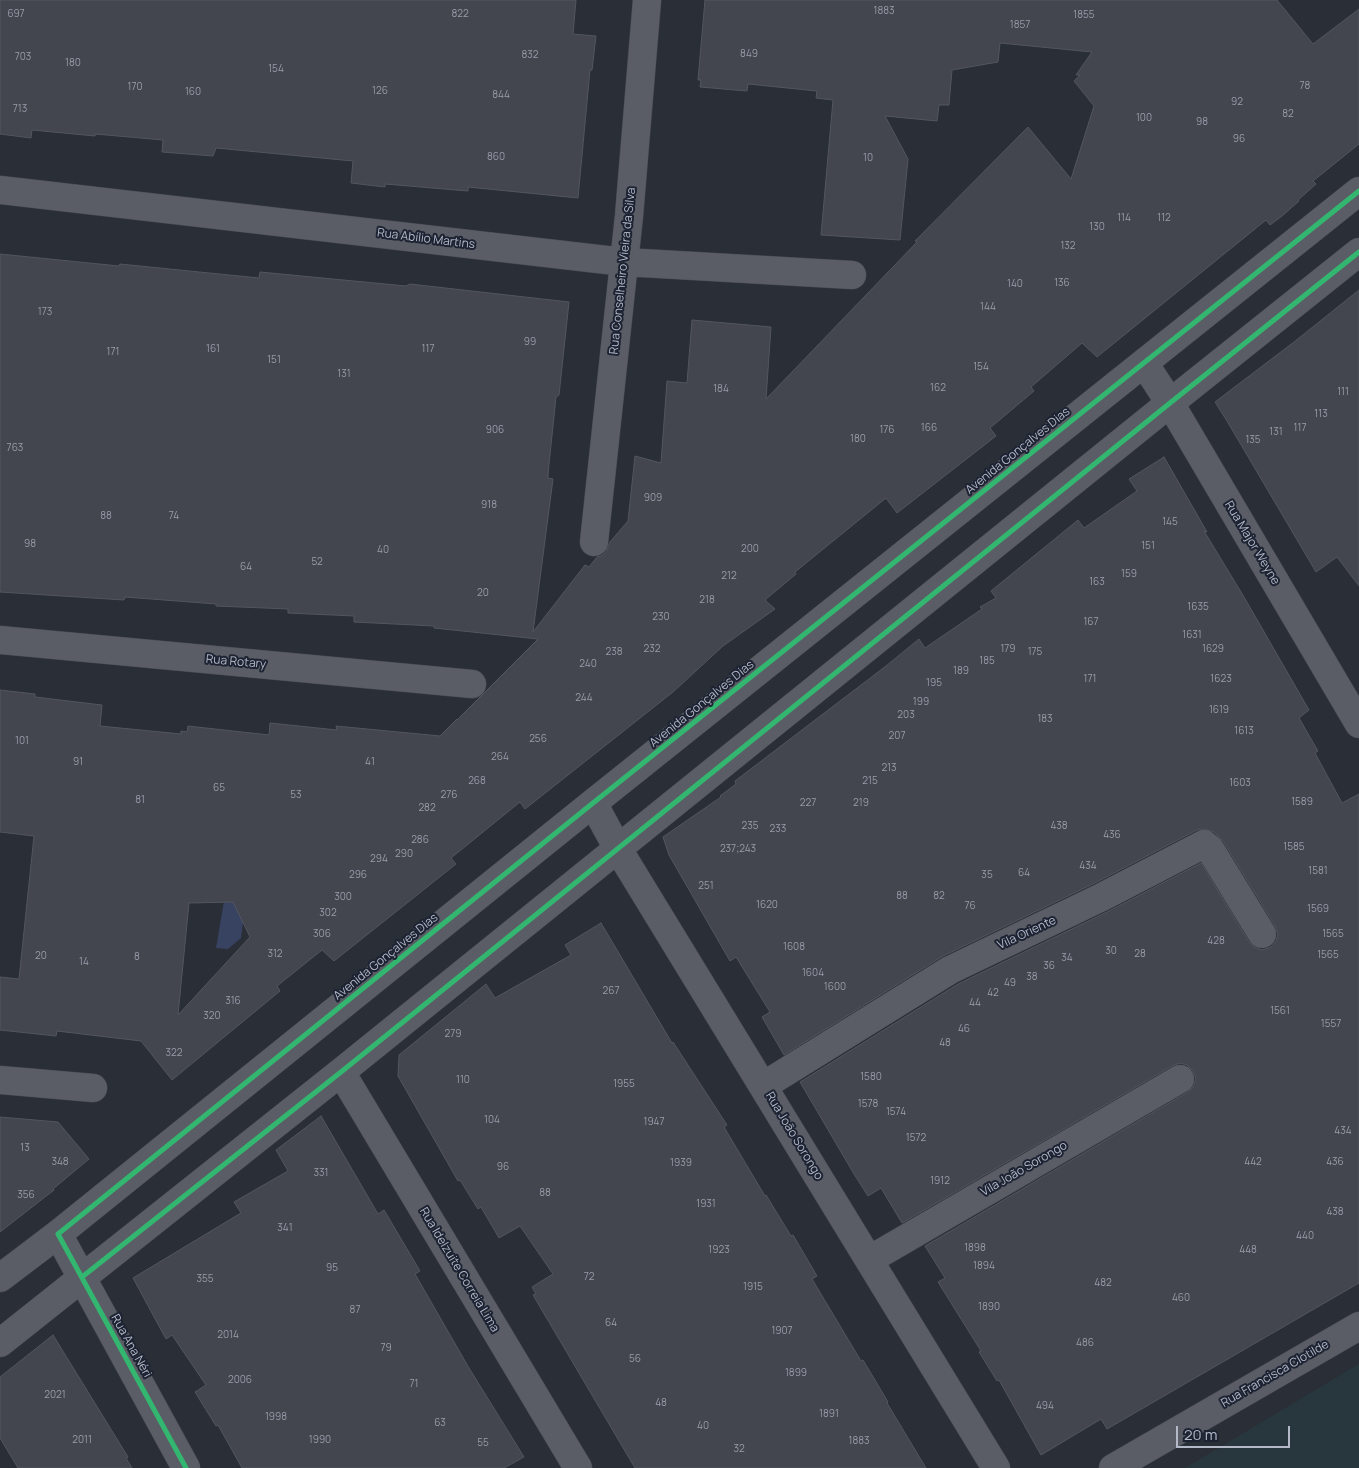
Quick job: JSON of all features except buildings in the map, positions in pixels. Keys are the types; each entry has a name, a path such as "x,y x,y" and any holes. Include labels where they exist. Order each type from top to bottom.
{"street":[{"name":"Rua Conselheiro Vieira da Silva","path":"594,542 629,216 647,0"},
{"name":"Rua Abílio Martins","path":"0,190 624,262 852,275"},
{"name":"Avenida Gonçalves Dias","path":"0,1278 58,1234 593,803 1359,191"},
{"path":"0,1343 341,1072 1170,402 1359,252"},
{"name":"Rua Major Weyne","path":"1144,363 1170,402 1359,724"},
{"name":"Rua Rotary","path":"0,640 472,684"},
{"name":"Rua João Sorongo","path":"593,803 618,849 996,1468"},
{"name":"Vila Oriente","path":"763,1086 950,970 1102,897 1204,844 1210,848 1262,934"},
{"name":"Rua Idelzuite Correia Lima","path":"341,1072 578,1468"},
{"name":"Vila João Sorongo","path":"868,1260 1180,1079"},
{"path":"0,1080 93,1088"},
{"name":"Rua Ana Néri","path":"58,1234 186,1468"},
{"name":"Rua Francisca Clotilde","path":"1113,1468 1359,1326"}],"shaded area":[{"path":"1359,1364 1359,1468 1185,1468"}],"water":[{"path":"225,895 246,898 241,938 228,949 216,948"}],"cycle path":[{"path":"186,1468 58,1234 593,803 1359,191"},
{"path":"82,1277 341,1072 1359,252"}]}
